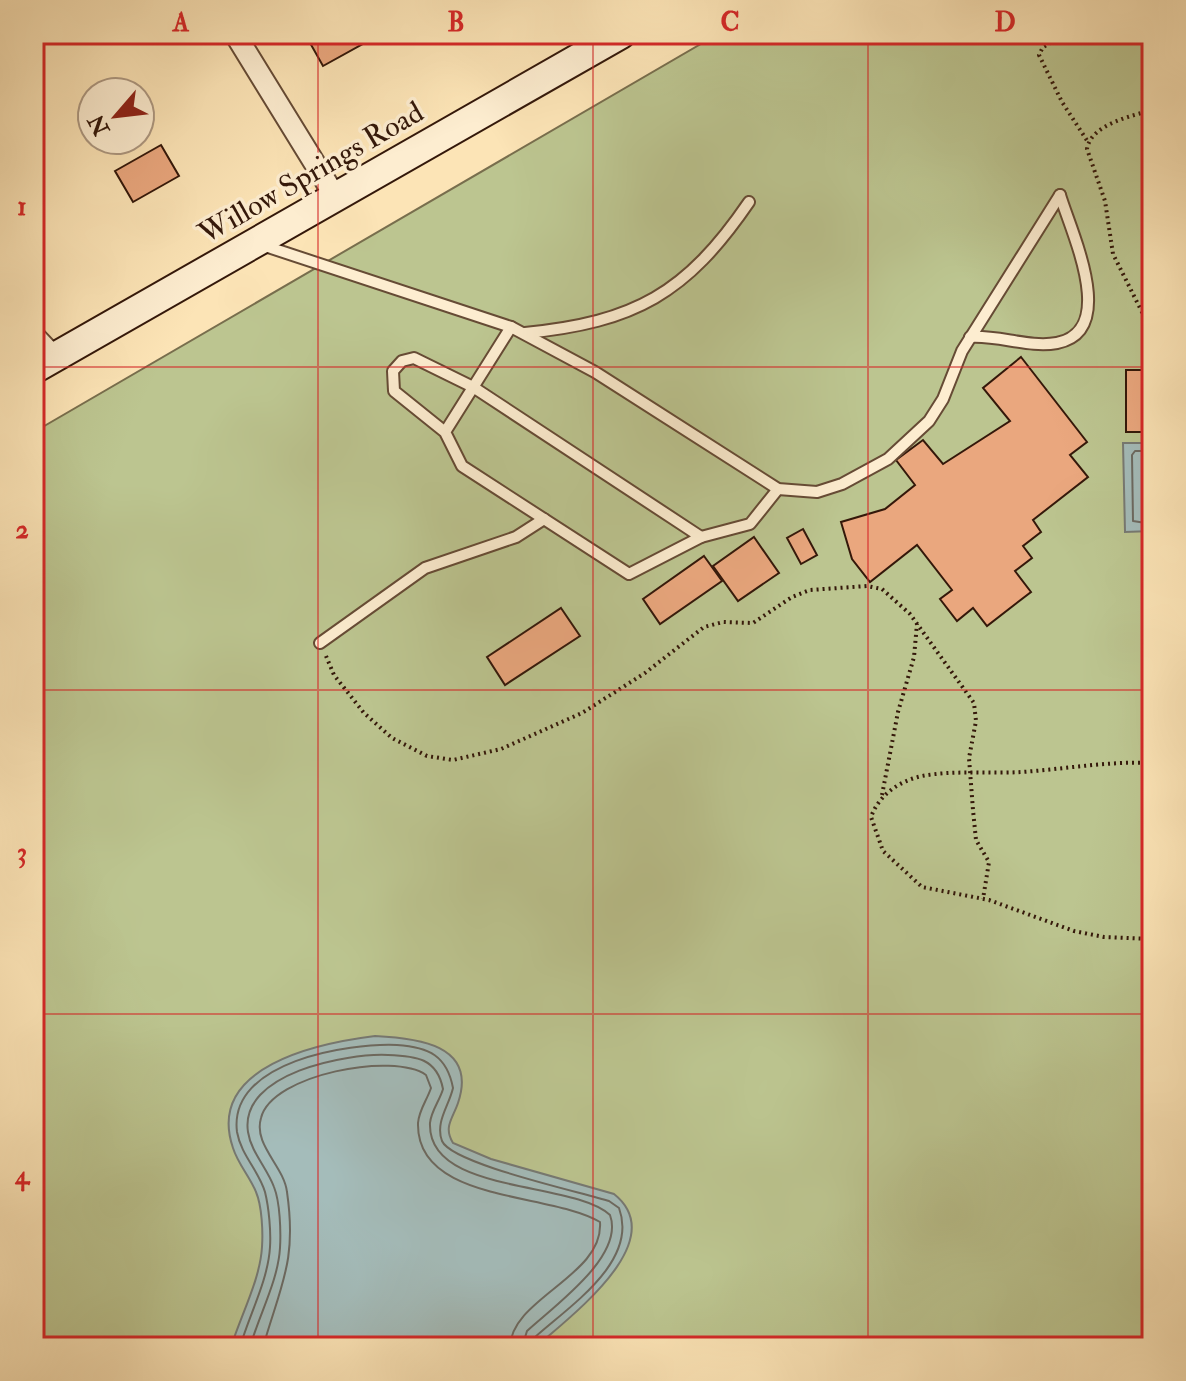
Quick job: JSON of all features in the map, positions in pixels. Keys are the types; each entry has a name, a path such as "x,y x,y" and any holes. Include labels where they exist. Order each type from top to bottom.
{"main road":[{"name":"Willow Springs Road","path":"44,363 621,34"}],"street":[{"path":"235,34 336,198"},
{"path":"34,336 44,363"}],"lane":[{"path":"257,243 511,327 595,372 778,489 817,492 842,484 888,459 929,421 943,399 970,337 1060,195 1089,289 1089,310 1082,328 1072,338 1057,343 1040,344 997,335 970,337"},
{"path":"523,333 583,327 624,314 656,298 723,240 749,202"},
{"path":"445,432 511,327"},
{"path":"701,537 473,387 414,358 402,361 393,371 392,384 398,396 445,432 462,466 629,574 701,537 750,524 778,489"},
{"path":"320,643 425,568 516,537 544,519"}],"path":[{"path":"1067,34 1043,47 1039,55 1062,102 1088,142 1088,159 1108,215 1109,244 1152,332"},
{"path":"1088,142 1103,129 1152,110"},
{"path":"320,643 334,675 364,713 392,738 427,756 453,760 501,749 582,713 645,673 704,627 723,622 753,623 792,597 810,590 867,586 882,589 897,600 917,624 974,703 976,721 970,774 976,840 989,862 983,899"},
{"path":"917,624 914,657 898,712 882,797 871,817 872,828 892,863 922,887 983,899 1074,931 1104,937 1152,939"},
{"path":"882,797 894,787 923,776 1124,762 1152,763"}],"green space":[{"path":"718,34 1152,34 1152,1347 34,1347 34,432"}],"water":[{"path":"1123,443 1152,443 1152,531 1125,532"},
{"path":"375,1036 425,1043 451,1056 459,1068 462,1083 449,1127 453,1143 491,1159 614,1194 629,1213 631,1234 624,1255 610,1277 536,1347 231,1347 258,1272 262,1241 258,1198 233,1148 229,1120 236,1097 251,1078 272,1064 325,1045"}],"building":[{"path":"305,34 364,34 368,41 323,66"},
{"path":"161,145 179,176 133,202 115,171 142,156 156,156 156,148"},
{"path":"1021,357 1087,442 1070,455 1088,477 1033,520 1041,532 1023,546 1032,558 1015,571 1031,592 987,626 973,608 957,621 940,599 952,590 917,545 870,582 852,559 841,522 885,509 915,485 896,460 923,440 943,464 1010,421 983,388"},
{"path":"1126,370 1152,370 1152,432 1126,432"},
{"path":"803,529 817,555 801,564 787,538"},
{"path":"754,537 779,573 738,601 713,566"},
{"path":"704,556 722,581 660,624 643,599"},
{"path":"561,608 580,636 505,685 487,657"}]}
